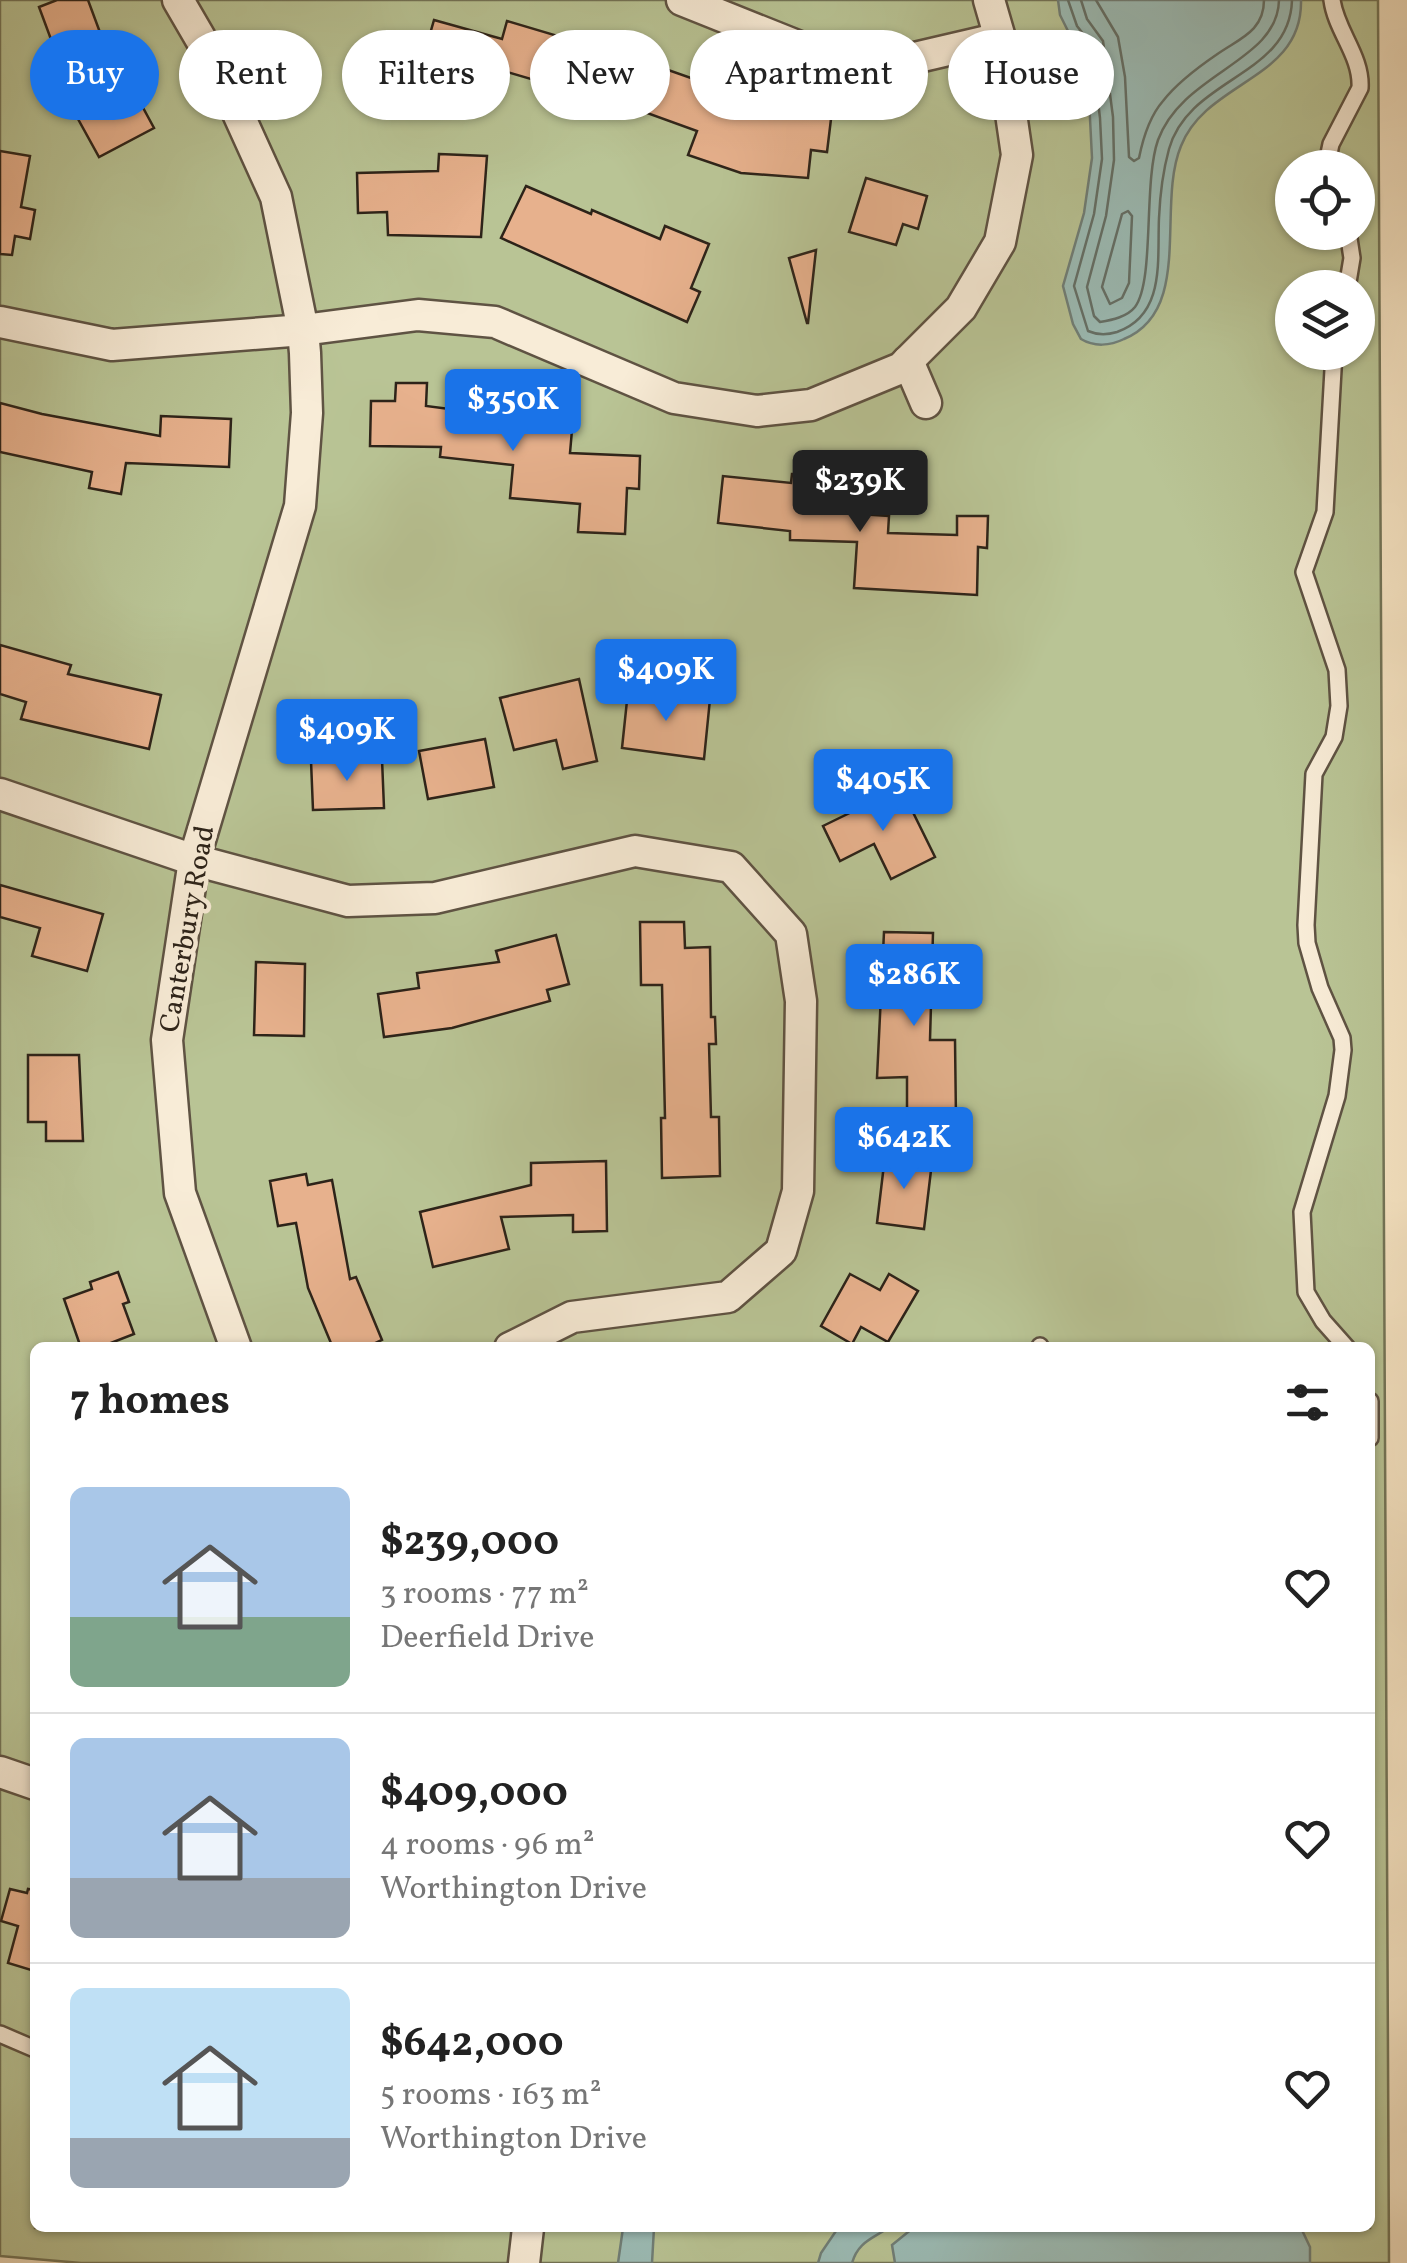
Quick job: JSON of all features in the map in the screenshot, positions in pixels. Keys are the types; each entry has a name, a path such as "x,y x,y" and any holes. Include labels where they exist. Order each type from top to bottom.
{"street":[{"name":"Canterbury Road","path":"178,0 216,67 276,197 304,330 307,413 300,506 194,860 167,1040 180,1192 234,1342"},
{"path":"682,0 827,58 897,62 948,50"},
{"path":"989,0 998,30"},
{"path":"0,322 112,345 304,330 418,315 495,322 674,398 758,411 811,405 901,368 961,308 1000,242 1017,155 1012,120"},
{"path":"908,360 926,403"},
{"path":"0,794 194,860 348,901 435,898 635,851 731,868 791,934 801,1000 798,1191 782,1250 728,1297 572,1317 522,1342"},
{"path":"0,1772 30,1782"},
{"path":"524,2263 528,2232"}],"lane":[{"path":"1330,150 1360,88 1360,77 1332,0"},
{"path":"1333,370 1325,512 1304,572 1337,670 1340,706 1334,737 1314,774 1306,943 1343,1050 1337,1096 1304,1200 1302,1224 1306,1292 1323,1321 1342,1342"},
{"path":"0,2034 30,2046"}],"green space":[{"path":"0,0 1378,0 1389,2263 81,2263 0,2256"}],"water":[{"path":"1058,0 1301,0 1297,27 1287,47 1271,64 1211,107 1194,124 1181,146 1171,197 1166,281 1159,305 1146,325 1108,344 1081,339 1063,286 1084,213 1092,158 1090,120 1114,120 1114,30 1068,30"},
{"path":"622,2232 654,2232 652,2263 618,2263"},
{"path":"835,2232 881,2232 862,2246 852,2263 818,2263"},
{"path":"908,2232 1303,2232 1310,2247 1310,2263 895,2263 892,2245"}],"building":[{"path":"57,0 88,0 99,30 48,30 39,7"},
{"path":"434,20 470,30 431,30"},
{"path":"507,21 537,30 530,30 530,79 510,73 510,30 504,30"},
{"path":"670,71 690,78 690,120 831,120 827,152 811,150 808,178 741,173 688,155 697,131 667,120 670,120"},
{"path":"79,120 150,120 154,128 99,157"},
{"path":"0,151 30,156 21,207 35,210 30,239 15,236 12,255 0,254"},
{"path":"439,154 487,156 481,237 388,235 387,212 358,213 357,173 438,171"},
{"path":"866,178 927,196 918,229 903,224 896,245 849,232"},
{"path":"526,186 660,239 665,226 709,244 691,288 700,292 687,322 501,238"},
{"path":"816,250 808,323 807,323 789,258"},
{"path":"396,383 427,383 426,406 473,412 475,396 504,399 501,424 572,430 570,453 640,456 639,489 627,488 625,534 578,532 580,504 510,498 513,465 440,457 441,447 370,446 371,401 395,401"},
{"path":"0,403 160,436 161,416 231,419 229,467 126,463 121,494 89,488 92,472 0,452"},
{"path":"792,474 823,475 822,494 846,495 845,513 889,516 888,533 957,535 957,516 988,516 987,548 978,547 977,595 854,588 857,542 790,540 790,531 718,523 723,476 791,483"},
{"path":"0,645 71,665 68,674 161,695 149,749 21,719 26,702 0,694"},
{"path":"579,679 597,761 563,769 556,740 514,750 500,698"},
{"path":"628,691 710,699 704,759 622,748"},
{"path":"485,739 494,787 428,799 419,751"},
{"path":"382,759 384,808 313,810 311,761"},
{"path":"901,788 935,857 891,879 874,844 840,861 823,826"},
{"path":"0,885 103,914 87,971 32,956 40,928 0,917"},
{"path":"640,922 684,922 685,948 710,947 711,1017 715,1017 716,1044 709,1044 711,1117 719,1117 720,1176 662,1178 662,985 641,985"},
{"path":"884,932 933,933 930,1040 955,1040 956,1120 907,1121 907,1077 877,1078"},
{"path":"556,935 569,984 547,990 550,1001 452,1028 384,1037 378,994 419,988 417,973 499,962 496,951"},
{"path":"256,962 305,964 304,1036 254,1035"},
{"path":"28,1055 79,1055 83,1141 46,1141 46,1122 28,1122"},
{"path":"885,1156 932,1162 924,1229 877,1223"},
{"path":"606,1161 607,1231 573,1232 573,1215 501,1217 509,1249 433,1267 420,1212 531,1185 531,1163"},
{"path":"306,1174 308,1185 332,1180 350,1279 356,1277 382,1340 330,1342 308,1288 296,1223 278,1226 270,1181"},
{"path":"118,1272 129,1302 123,1304 134,1334 113,1342 79,1342 64,1299 92,1289 90,1282"},
{"path":"850,1274 880,1290 889,1274 918,1291 888,1342 861,1327 853,1342 849,1342 821,1326"},
{"path":"10,1889 27,1893 30,1889 30,1970 8,1963 18,1926 1,1921"}]}
